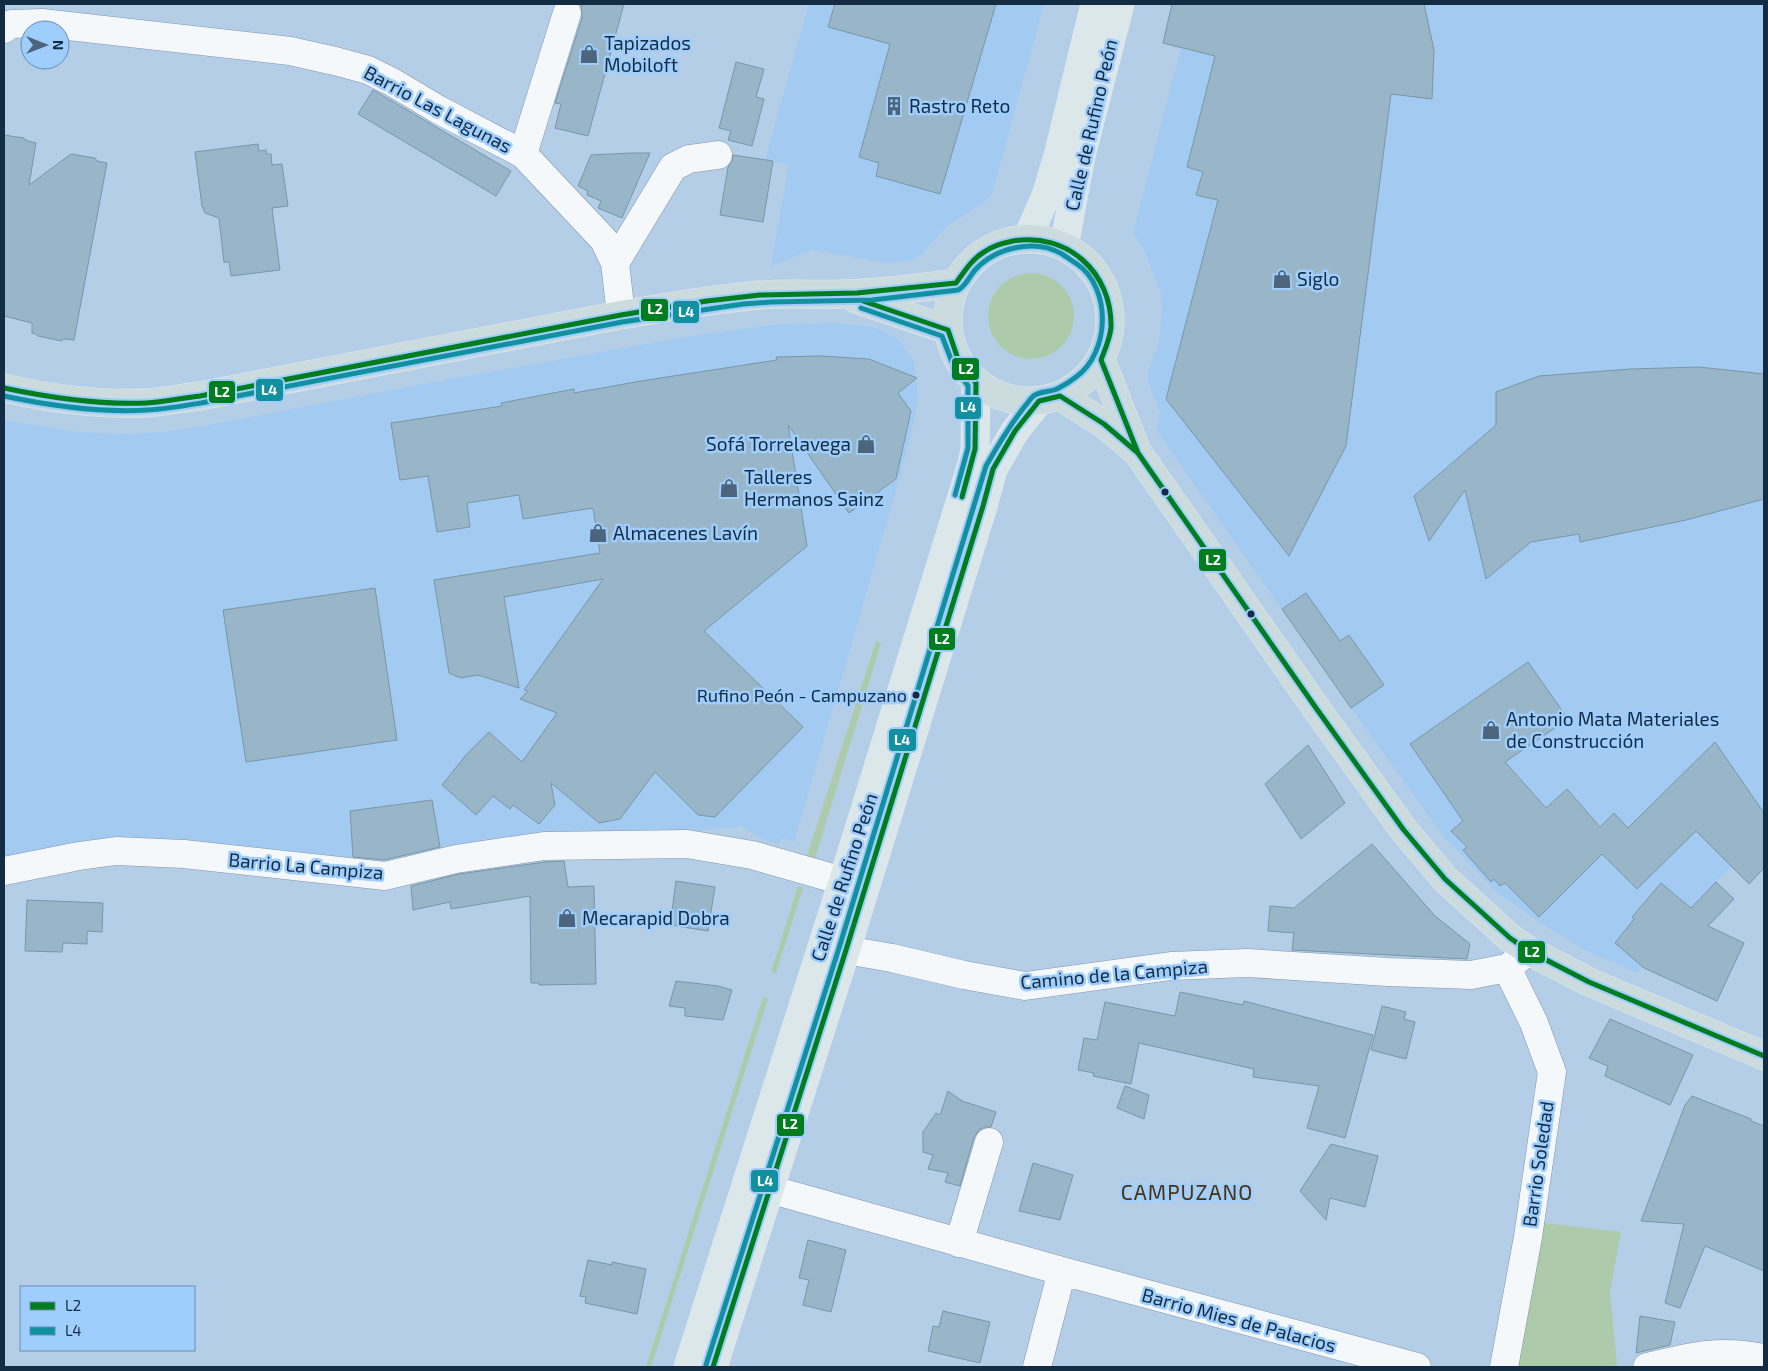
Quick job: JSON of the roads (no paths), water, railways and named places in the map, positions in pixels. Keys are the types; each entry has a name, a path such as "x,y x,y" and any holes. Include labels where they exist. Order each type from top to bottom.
{"highway":[{"path":"1028,239 1046,240 1064,246 1086,261 1102,282 1110,308 1110,335 1101,360 1083,382 1050,399 1017,401 996,395 976,383 963,368 953,350 948,330 949,306 956,283 969,265 986,251 1006,242 1028,239"},
{"path":"4,388 42,397 94,403 147,403 200,396 621,315 730,298 785,294 843,294 902,290 956,283"},
{"path":"843,294 948,330"},
{"path":"1101,360 1138,453 1403,829 1445,879 1504,933 1529,951 1589,982 1764,1056"},
{"path":"1050,399 1104,424 1138,453"}],"main road":[{"name":"Calle de Rufino Peón","path":"1028,239 1046,196 1059,152 1095,4"},
{"name":"Calle de Rufino Peón","path":"1064,246 1081,156 1120,4"},
{"name":"Calle de Rufino Peón","path":"688,1367 843,881 972,464 975,449 976,383"},
{"name":"Calle de Rufino Peón","path":"713,1367 846,950 993,469 1015,431 1050,399"}],"street":[{"path":"524,154 566,13"},
{"name":"Barrio Las Lagunas","path":"4,30 11,24 42,23 290,51 368,70 439,110 524,154 604,240 615,263 621,315"},
{"path":"615,263 673,167 689,159 718,155"},
{"name":"Barrio La Campiza","path":"4,871 79,856 116,851 184,854 385,876 456,859 544,846 686,844 752,855 843,881"},
{"name":"Camino de la Campiza","path":"846,950 1025,986 1171,966 1247,964 1472,975 1506,968 1529,951"},
{"name":"Barrio Soledad","path":"1504,1367 1528,1237 1552,1072 1534,1023 1506,968"},
{"path":"960,1242 989,1142"},
{"name":"Barrio Mies de Palacios","path":"769,1190 1417,1367"},
{"path":"1037,1367 1062,1271"},
{"path":"1647,1367 1712,1353 1742,1354 1764,1358"}],"place":[{"name":"Tapizados Mobiloft","path":"589,54"},
{"name":"Rastro Reto","path":"894,106"},
{"name":"Siglo","path":"1282,279"},
{"name":"Sofá Torrelavega","path":"866,444"},
{"name":"Talleres Hermanos Sainz","path":"729,488"},
{"name":"Almacenes Lavín","path":"598,533"},
{"name":"Rufino Peón - Campuzano","path":"916,695"},
{"name":"Antonio Mata Materiales de Construcción","path":"1491,730"},
{"name":"Mecarapid Dobra","path":"567,918"}],"district":[{"name":"CAMPUZANO","path":"1187,1193"}]}
